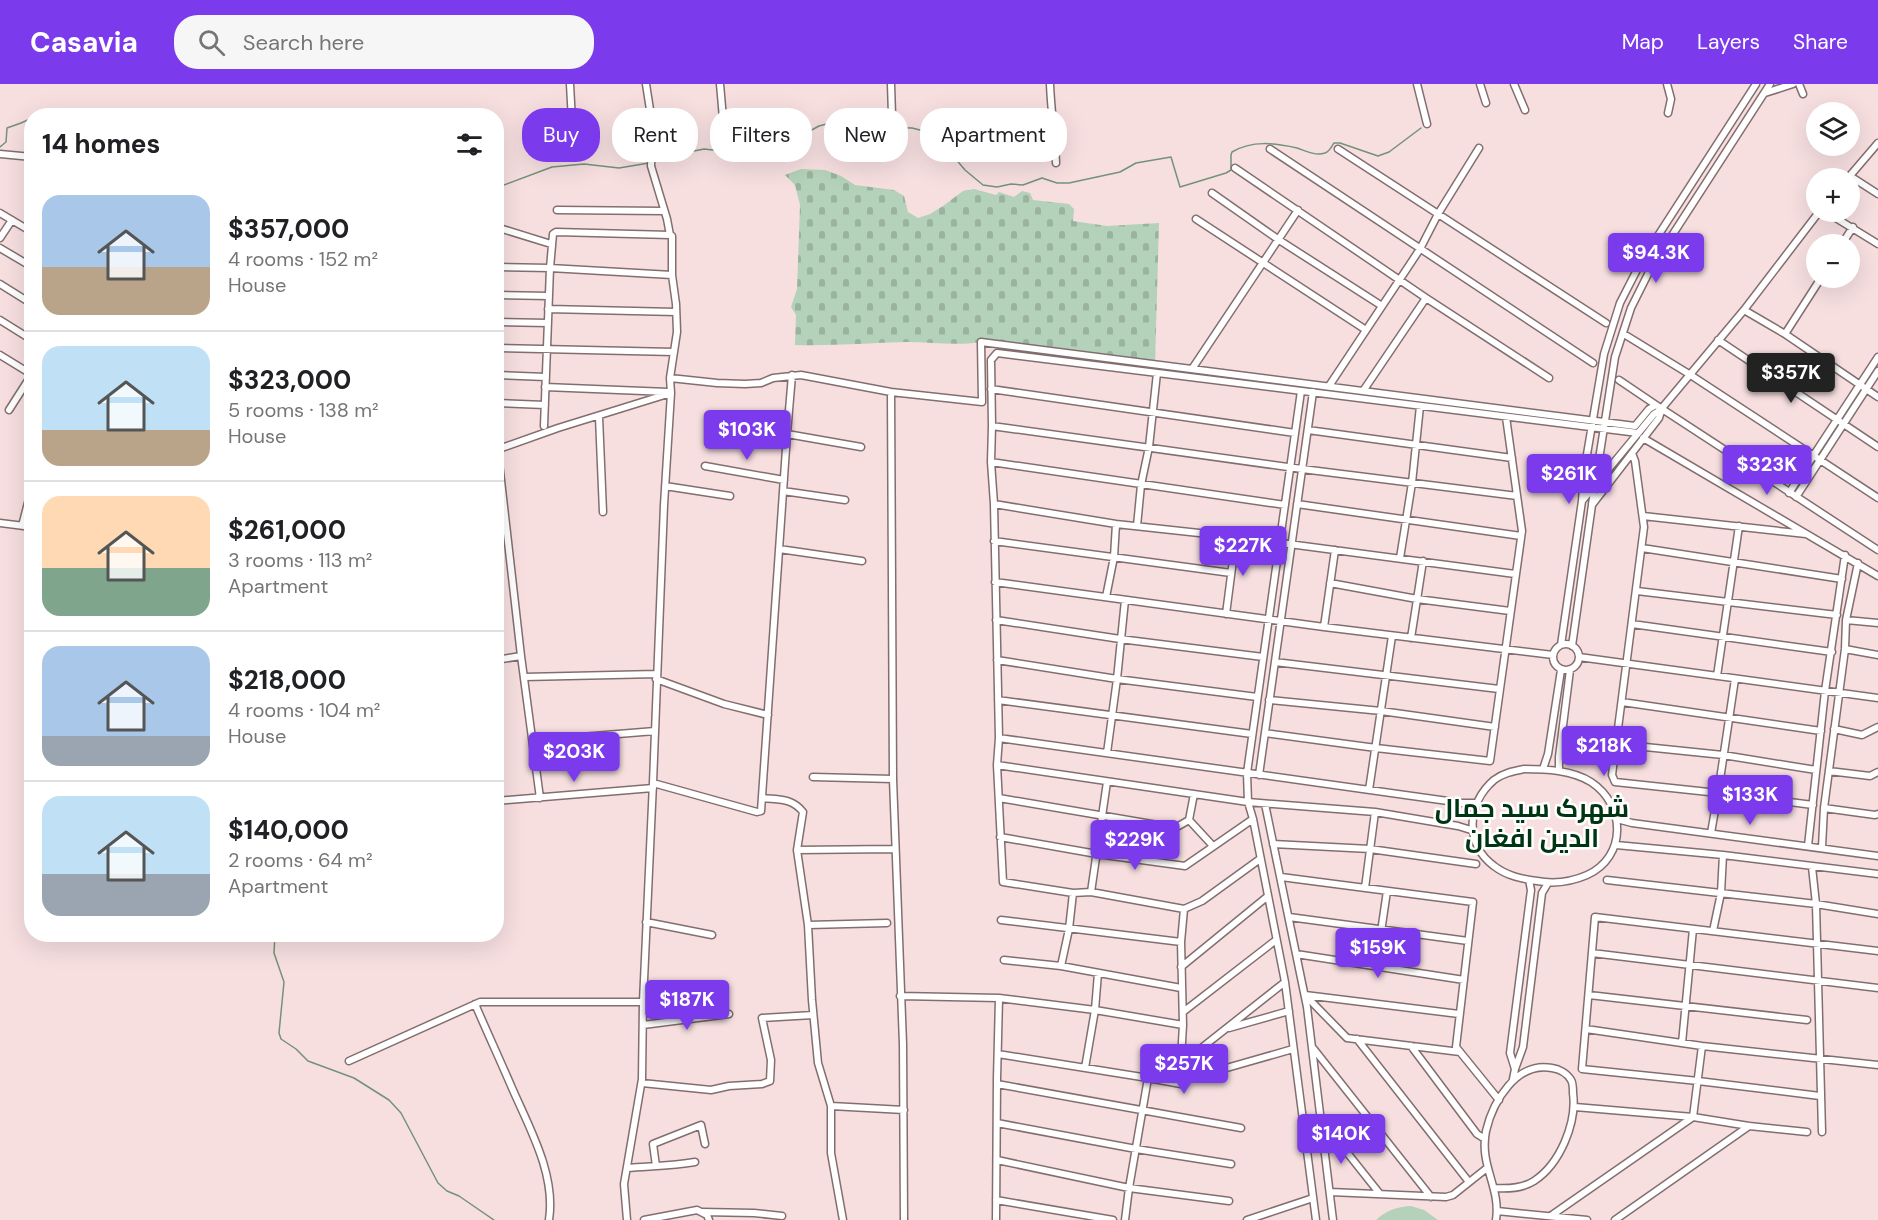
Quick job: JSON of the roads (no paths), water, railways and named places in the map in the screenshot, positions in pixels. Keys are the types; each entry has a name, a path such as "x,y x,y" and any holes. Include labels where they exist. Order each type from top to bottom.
{"street":[{"path":"570,84 571,108"},
{"path":"627,1220 624,1184 642,1083 646,921 665,486 670,378 676,332 672,236 651,162 653,129 646,84"},
{"path":"720,84 722,108"},
{"path":"891,84 891,108"},
{"path":"1050,84 1056,163"},
{"path":"1417,84 1426,124"},
{"path":"1480,84 1486,103"},
{"path":"1514,84 1525,110"},
{"path":"1666,84 1671,99 1668,113"},
{"path":"1561,645 1582,501 1584,472 1604,354 1620,303 1641,262 1756,84"},
{"path":"1572,646 1615,357 1631,308 1651,268 1770,84"},
{"path":"1764,93 1793,84"},
{"path":"1799,84 1803,94"},
{"path":"1857,168 1877,145"},
{"path":"1329,387 1420,249 1438,214 1479,148"},
{"path":"1270,149 1593,363"},
{"path":"1338,149 1606,323"},
{"path":"0,154 24,156"},
{"path":"1235,168 1426,298 1549,378"},
{"path":"1860,183 1878,194"},
{"path":"1212,193 1279,240 1382,306"},
{"path":"557,210 664,211"},
{"path":"1192,369 1298,210"},
{"path":"0,213 24,227"},
{"path":"1196,219 1366,330"},
{"path":"0,238 12,220"},
{"path":"1592,505 1632,453 1659,407 1744,310 1811,222"},
{"path":"1844,222 1878,244"},
{"path":"1848,234 1853,227"},
{"path":"504,229 551,244"},
{"path":"544,426 553,234 556,232 670,235"},
{"path":"0,248 24,262"},
{"path":"504,267 672,275"},
{"path":"0,284 24,299"},
{"path":"1785,334 1815,288"},
{"path":"504,295 549,296"},
{"path":"1363,391 1426,298"},
{"path":"548,309 676,312"},
{"path":"1744,310 1785,334 1878,397"},
{"path":"0,320 24,335"},
{"path":"504,322 548,323"},
{"path":"1627,336 1878,498"},
{"path":"1718,340 1878,447"},
{"path":"670,378 753,384 792,375 832,380 891,392 982,402 981,342 1363,391 1592,424"},
{"path":"504,348 674,352"},
{"path":"1260,859 1202,902 1184,909 1091,892 1073,893 1003,882 997,765 999,738 991,462 991,360 997,353 1506,417 1604,425 1635,426 1649,408 1659,407"},
{"path":"0,355 24,370"},
{"path":"1792,495 1819,460 1859,385 1878,357"},
{"path":"1792,495 1813,456 1866,390 1878,371"},
{"path":"1137,526 1157,373"},
{"path":"504,375 546,377"},
{"path":"504,800 653,786 757,812 761,811 792,375"},
{"path":"1619,380 1878,550"},
{"path":"9,410 24,385"},
{"path":"545,387 671,392"},
{"path":"991,390 1295,433"},
{"path":"1301,391 1247,773 1248,802 1285,982 1316,1220"},
{"path":"504,449 558,428 599,417 671,392"},
{"path":"891,392 894,849 904,1110 904,1220"},
{"path":"1259,775 1313,392"},
{"path":"504,403 545,405"},
{"path":"1400,558 1412,483 1420,406"},
{"path":"599,417 603,512"},
{"path":"1265,733 1490,761 1521,536 1506,417"},
{"path":"1604,425 1641,435 1878,576"},
{"path":"992,426 1517,496"},
{"path":"1308,430 1512,458"},
{"path":"787,434 861,447"},
{"path":"1582,501 1641,435"},
{"path":"1632,453 1644,527 1612,775 1615,782 1813,805"},
{"path":"991,462 1285,505"},
{"path":"705,466 784,480"},
{"path":"665,486 730,496"},
{"path":"783,491 845,500"},
{"path":"994,504 1116,524 1292,544 1515,574"},
{"path":"1297,504 1521,536"},
{"path":"504,512 540,798"},
{"path":"1643,516 1809,534"},
{"path":"0,523 22,526 24,518"},
{"path":"1106,597 1114,557 1116,524"},
{"path":"1718,676 1739,526"},
{"path":"1226,614 1236,537"},
{"path":"994,541 1231,573"},
{"path":"1642,548 1842,579"},
{"path":"779,549 862,561"},
{"path":"1324,627 1335,550"},
{"path":"1808,846 1825,691 1845,555"},
{"path":"1411,638 1423,561"},
{"path":"1822,847 1824,808 1845,650 1846,620 1858,563"},
{"path":"995,582 1269,620 1553,655"},
{"path":"1330,583 1417,599 1510,611"},
{"path":"1637,591 1837,615"},
{"path":"1107,753 1125,600"},
{"path":"996,620 1263,657"},
{"path":"1846,620 1878,622"},
{"path":"1632,624 1832,652"},
{"path":"1369,790 1392,636"},
{"path":"1561,645 1572,646 1579,657 1577,665 1570,670 1561,670 1554,664 1553,655 1557,647 1561,645"},
{"path":"1845,650 1878,655"},
{"path":"504,659 521,656"},
{"path":"1579,657 1878,698"},
{"path":"997,660 1117,679 1257,697"},
{"path":"1275,662 1499,689"},
{"path":"1543,769 1548,754 1561,670"},
{"path":"1559,771 1570,670"},
{"path":"524,677 657,677 724,704 768,715"},
{"path":"1711,832 1734,679"},
{"path":"998,700 1252,734"},
{"path":"1269,700 1381,711 1495,727"},
{"path":"1622,702 1821,731"},
{"path":"1834,729 1862,735 1878,727"},
{"path":"581,737 655,731"},
{"path":"999,738 1462,803 1476,802"},
{"path":"1616,744 1723,755 1816,770"},
{"path":"997,765 1248,802 1375,813 1471,830"},
{"path":"1524,769 1559,771 1589,781 1602,790 1610,803 1617,819 1618,833 1616,845 1610,855 1590,874 1567,881 1548,883 1508,874 1493,866 1481,852 1471,830 1476,802 1495,779 1506,773 1524,769"},
{"path":"1829,771 1870,776 1878,772"},
{"path":"813,777 893,779"},
{"path":"1091,892 1107,782"},
{"path":"1190,820 1194,794"},
{"path":"763,798 796,804 803,813 797,850 808,925 813,1015 818,1063 831,1106 831,1153 843,1220"},
{"path":"999,798 1175,828 1190,820"},
{"path":"1265,804 1305,995 1333,1220"},
{"path":"1824,808 1878,814"},
{"path":"1365,888 1375,813"},
{"path":"1000,837 1185,866 1253,819"},
{"path":"1617,819 1632,823 1878,856"},
{"path":"1190,820 1214,846"},
{"path":"1273,844 1370,849 1476,864"},
{"path":"1616,845 1723,855 1878,874"},
{"path":"797,850 894,849"},
{"path":"1713,931 1721,893 1723,855"},
{"path":"1812,867 1822,1132"},
{"path":"1281,877 1473,902 1456,1047 1499,1100"},
{"path":"1515,1069 1510,1053 1531,890 1529,880"},
{"path":"1607,880 1815,904 1878,914"},
{"path":"1496,1220 1498,1204 1487,1168 1485,1139 1487,1128 1499,1100 1513,1079 1523,1047 1542,893 1548,883"},
{"path":"1376,966 1387,891"},
{"path":"1061,966 1069,929 1073,893"},
{"path":"1181,967 1268,897"},
{"path":"1181,1081 1183,1012 1180,942 1184,909"},
{"path":"1289,917 1468,941"},
{"path":"1572,1081 1582,1069 1595,917 1878,951"},
{"path":"1001,920 1180,942"},
{"path":"646,921 712,935"},
{"path":"808,925 887,923"},
{"path":"1682,1043 1693,929"},
{"path":"1183,1012 1276,940"},
{"path":"1592,953 1878,988"},
{"path":"1296,954 1464,980"},
{"path":"1004,960 1061,966 1181,988"},
{"path":"1085,1068 1095,1010 1098,973"},
{"path":"1180,1059 1190,1057 1285,982"},
{"path":"1305,995 1460,1014"},
{"path":"1305,995 1347,1038 1460,1052"},
{"path":"1588,995 1807,1020"},
{"path":"900,996 999,998 1095,1010 1183,1025"},
{"path":"996,1220 999,998"},
{"path":"349,1061 480,1002 643,1002"},
{"path":"475,1004 546,1169 549,1220"},
{"path":"1226,1029 1288,1011"},
{"path":"643,1025 729,1014"},
{"path":"642,1083 711,1090 770,1081 771,1060 762,1018 813,1015"},
{"path":"1586,1029 1702,1046 1878,1065"},
{"path":"1357,1039 1469,1182"},
{"path":"1411,1046 1477,1134 1485,1139"},
{"path":"1552,1215 1694,1118 1702,1046"},
{"path":"1312,1048 1431,1197"},
{"path":"998,1054 1181,1084 1181,1081 1293,1049"},
{"path":"1494,1188 1504,1189 1526,1185 1536,1180 1553,1162 1562,1147 1575,1107 1572,1081 1558,1069 1538,1067 1513,1079"},
{"path":"1582,1069 1821,1096"},
{"path":"1125,1220 1149,1078"},
{"path":"997,1084 1241,1128"},
{"path":"831,1106 904,1110"},
{"path":"1575,1107 1694,1118 1807,1132"},
{"path":"1321,1120 1380,1194"},
{"path":"997,1123 1231,1164"},
{"path":"656,1166 653,1144 700,1125 705,1144"},
{"path":"1615,1220 1749,1126"},
{"path":"997,1160 1129,1188 1229,1201"},
{"path":"627,1168 671,1167 695,1162"},
{"path":"1330,1192 1450,1197 1487,1168"},
{"path":"1247,1220 1313,1198"},
{"path":"996,1200 1113,1220"},
{"path":"644,1220 697,1210 707,1215 708,1220"},
{"path":"1497,1211 1587,1220"},
{"path":"702,1212 782,1216"}],"waterway":[{"path":"698,150 722,151 745,138 765,144 793,140 819,126 845,119 869,127 920,130 944,145 965,170 983,185 997,187 1011,184 1023,185 1042,178 1057,183 1069,183 1120,172 1136,163 1171,157 1180,187 1226,173 1231,170 1232,152 1256,144 1280,145 1321,154 1327,152 1334,143 1340,143 1378,156 1389,152 1421,128"},
{"path":"0,147 6,142 7,128 24,122"},
{"path":"504,185 552,167 584,164 619,168 649,163"},
{"path":"275,942 274,953 284,982 279,1033 281,1039 308,1061 354,1078 389,1100 401,1113 438,1183 494,1220"}],"district":[{"name":"شهرک سید جمال الدین افغان","path":"1532,823"}]}
